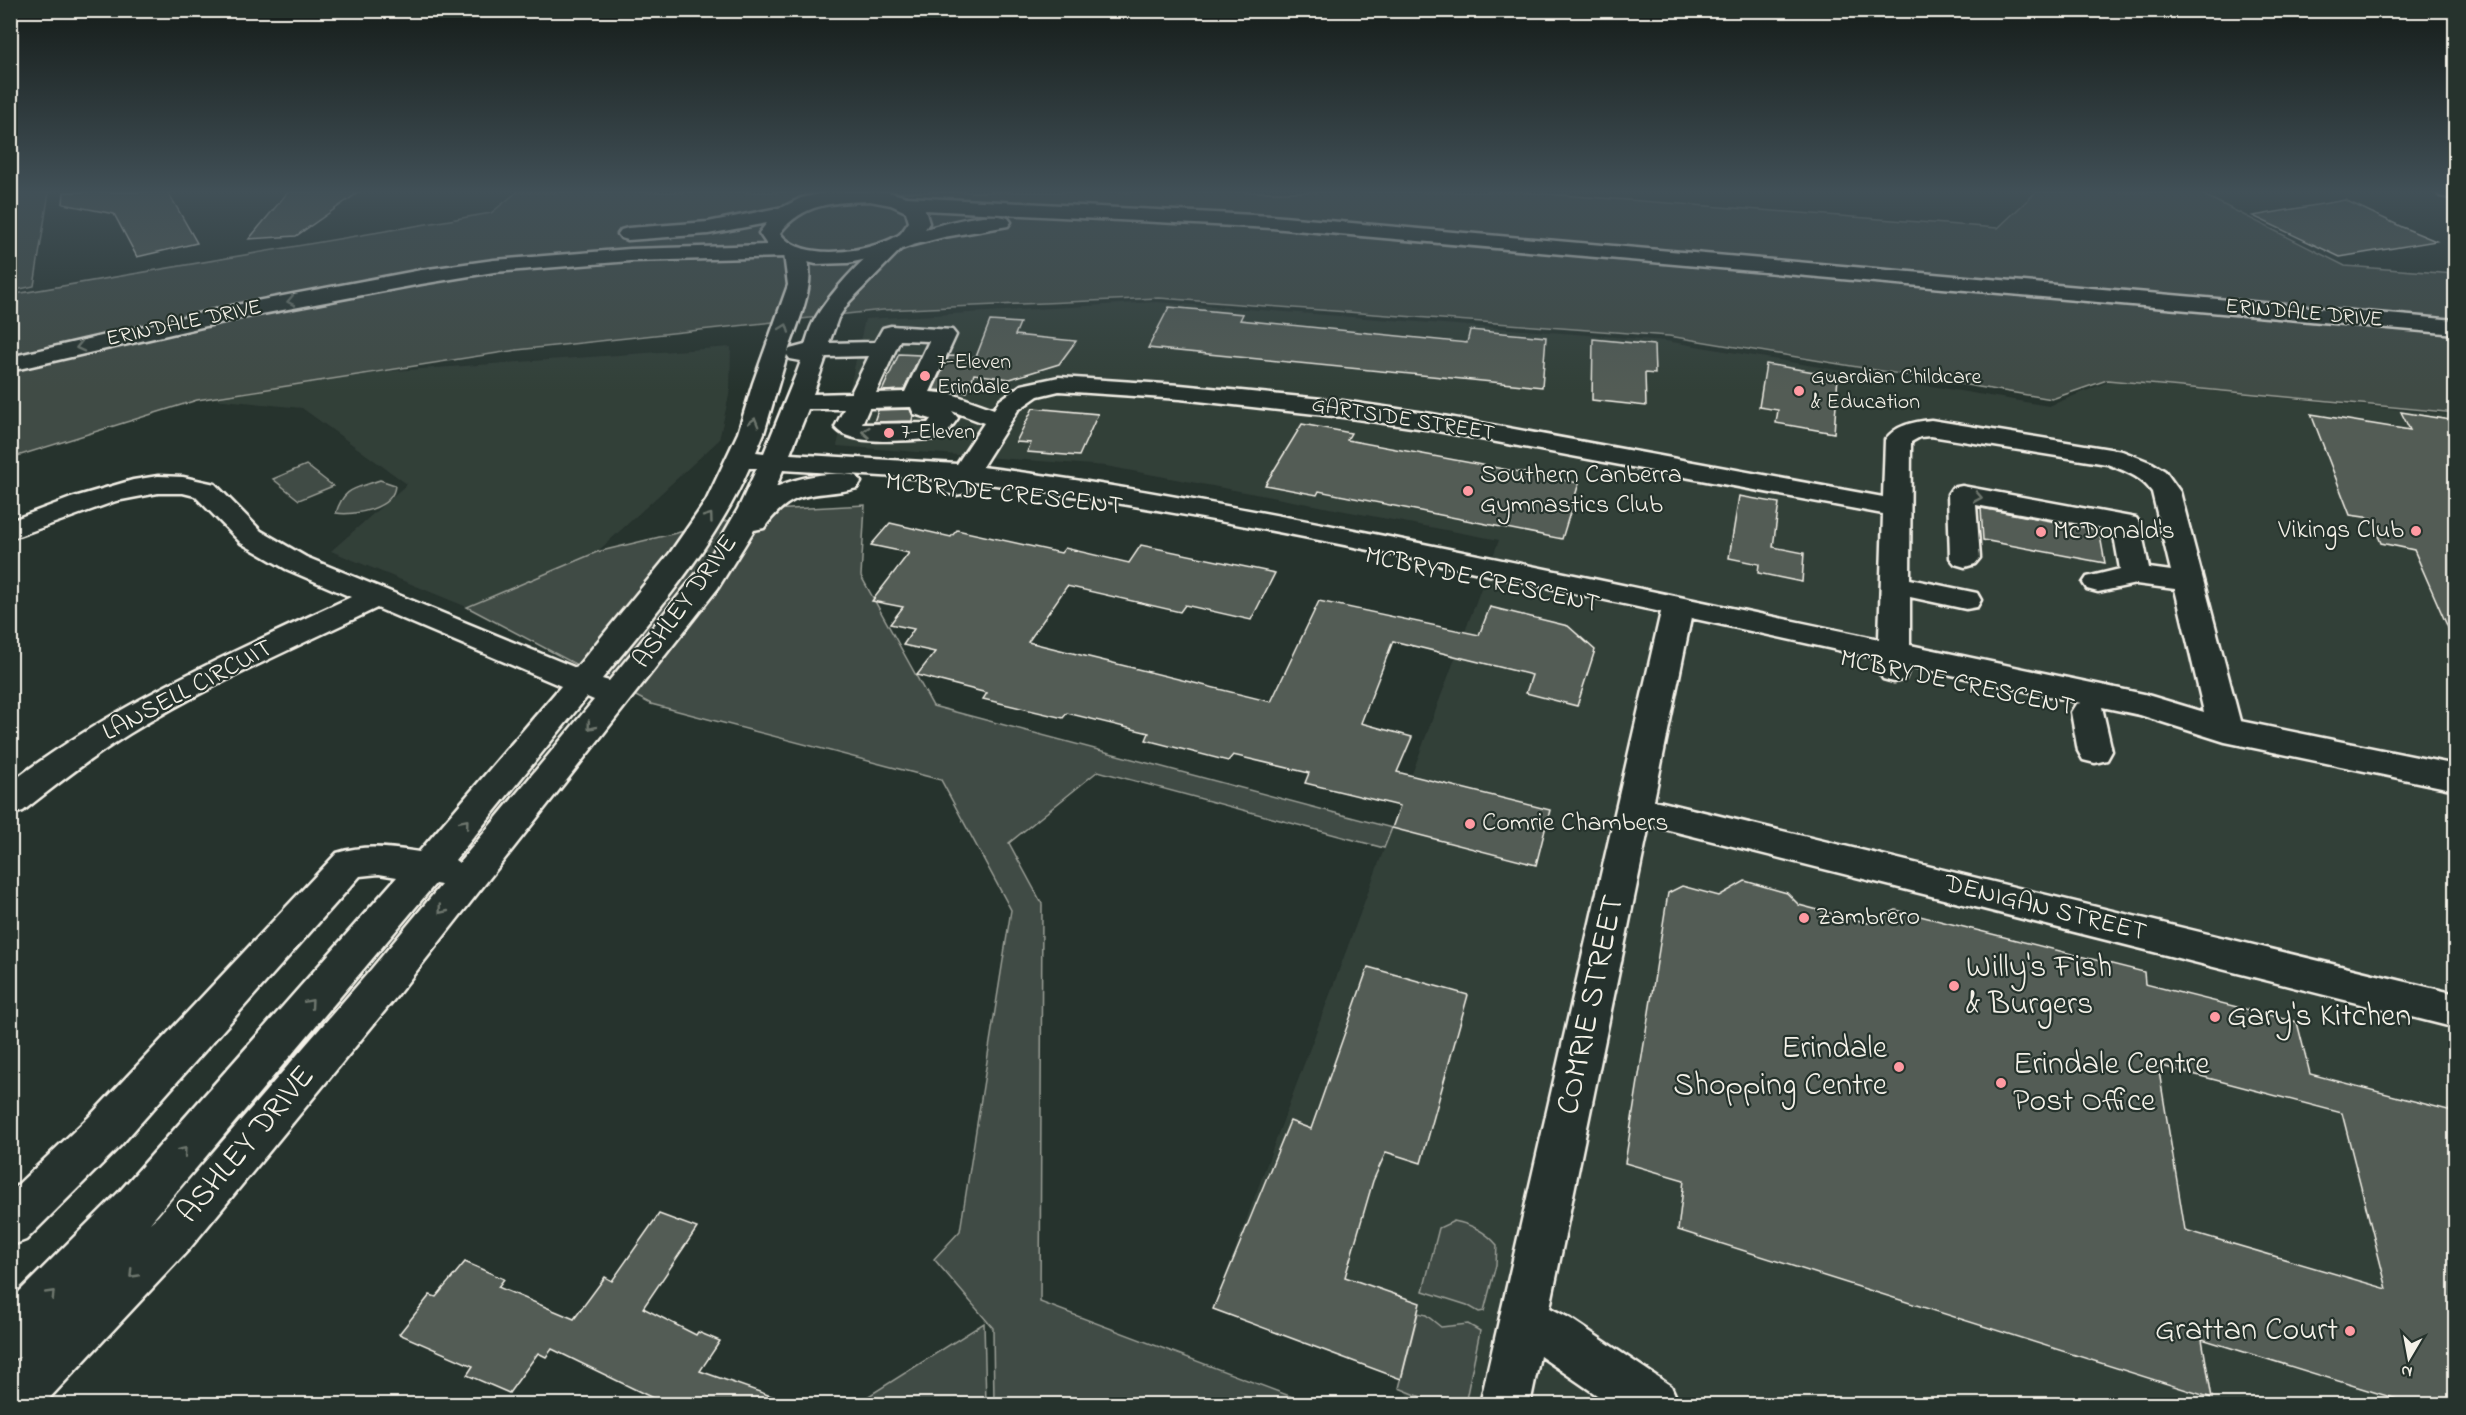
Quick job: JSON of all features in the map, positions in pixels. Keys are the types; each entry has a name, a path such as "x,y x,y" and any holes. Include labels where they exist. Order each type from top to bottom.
{"street":[{"path":"373,265 418,258"},
{"name":"ERINDALE DRIVE","path":"10,364 252,309 483,268 596,258"},
{"name":"ASHLEY DRIVE","path":"701,565 720,502 751,433 799,285 792,258"},
{"name":"ASHLEY DRIVE","path":"10,1336 136,1206 427,868 598,689 757,501 818,350 826,320 862,272 880,258"},
{"name":"ERINDALE DRIVE","path":"1679,258 2456,327"},
{"name":"ERINDALE DRIVE","path":"148,310 282,282"},
{"path":"891,333 944,335 920,400 923,409 935,410 945,418 936,431 923,433 858,432 848,427 884,350 891,333"},
{"path":"773,360 818,350 884,350"},
{"name":"GARTSIDE STREET","path":"961,480 1009,405 1018,397 1044,386 1059,384 1180,392 1343,409 1432,422 1895,508"},
{"path":"854,473 808,443 802,431 797,404 943,399 999,420"},
{"path":"1894,661 1898,440 1905,433 1916,429 1931,428 2113,458 2143,469 2155,477 2166,492 2225,730"},
{"name":"MCBRYDE CRESCENT","path":"736,466 1084,488 1178,510 1894,661 2144,705 2225,730 2456,778"},
{"path":"701,565 752,526 763,507 789,490 854,473"},
{"path":"10,531 106,496 141,487 171,483 196,486 205,490 251,537 296,563 598,689"},
{"path":"1965,558 1962,494 2126,524 2136,575"},
{"path":"2098,583 2136,575 2188,582"},
{"path":"1895,585 1966,600"},
{"name":"LANSELL CIRCUIT","path":"10,802 87,745 120,724 187,688 376,597"},
{"name":"COMRIE STREET","path":"1505,1404 1676,615"},
{"name":"MCBRYDE CRESCENT","path":"1894,661 2088,712 2148,725 2225,730"},
{"name":"ASHLEY DRIVE","path":"10,1403 174,1232 382,985 471,875 598,689"},
{"path":"2088,712 2095,751"},
{"name":"DENIGAN STREET","path":"1634,808 2456,1011"},
{"path":"10,1224 105,1131 350,863 379,860 471,875"},
{"path":"1523,1321 1554,1335 1653,1404"}],"shaded area":[{"path":"11,258 38,258 34,286 11,291"},
{"path":"227,258 2329,258 2345,266 2455,274 2456,413 2107,380 2052,399 1669,336 1159,298 883,310 517,350 197,400 11,458 10,295"},
{"path":"1156,302 1666,341 2049,406 2110,381 2455,415 2455,1404 1412,1404 1401,1379 1213,1309 1499,540 1106,466 837,446 865,319"},
{"path":"731,347 730,391 719,440 597,552 467,607 331,551 407,484 302,408 214,399 290,384 365,373"},
{"path":"306,465 333,486 299,500 273,479"},
{"path":"380,480 395,485 388,500 362,512 336,513 343,498 352,490"},
{"path":"865,505 861,576 933,706 1392,828 1384,848 1098,771 1009,843 1042,904 1040,1302 1311,1404 994,1404 993,1328 934,1259 960,1231 1011,910 941,780 651,704 467,607 597,552 772,510"},
{"path":"1454,1221 1477,1229 1497,1245 1496,1265 1484,1311 1479,1312 1467,1305 1423,1291 1439,1228"},
{"path":"1418,1313 1426,1315 1441,1327 1468,1324 1480,1331 1465,1404 1438,1404 1399,1388"},
{"path":"984,1323 986,1404 856,1404"}],"building":[{"path":"1169,307 1243,314 1240,320 1467,343 1470,330 1546,337 1542,387 1148,348"},
{"path":"990,321 1020,323 1015,335 1076,341 1059,364 1010,379 974,374 967,392 933,390 949,356 976,357"},
{"path":"1593,339 1654,345 1655,374 1645,373 1646,406 1592,400"},
{"path":"899,354 920,355 904,390 882,391"},
{"name":"Guardian Childcare & Education","path":"1766,364 1838,376 1834,433 1776,423 1778,410 1759,407"},
{"path":"1033,408 1098,414 1079,456 1027,452 1031,443 1016,442"},
{"path":"910,409 913,416 912,421 874,422 878,410"},
{"name":"Vikings Club","path":"2401,412 2456,421 2456,646 2414,550 2381,543 2371,518 2350,515 2311,414 2410,430"},
{"name":"Southern Canberra Gymnastics Club","path":"1302,424 1351,433 1347,440 1579,483 1562,539 1319,491 1317,495 1265,485"},
{"path":"1739,496 1779,503 1773,547 1804,553 1802,582 1758,573 1759,564 1729,558"},
{"name":"McDonald's","path":"1981,508 2099,530 2105,563 1983,540"},
{"path":"890,523 951,537 957,530 1061,553 1065,548 1129,563 1141,545 1275,573 1251,620 1185,605 1180,612 1067,586 1028,642 1271,702 1319,601 1479,635 1490,607 1568,626 1595,650 1577,706 1526,693 1532,675 1393,641 1361,723 1412,737 1397,772 1550,810 1536,865 1392,828 1400,806 1305,783 1309,773 1233,755 1228,761 1146,740 1149,733 1067,713 1063,718 983,699 987,693 917,675 935,652 903,645 914,629 890,624 903,607 872,601 909,553 871,545"},
{"name":"Erindale Shopping Centre","path":"1745,881 1787,893 1799,905 1868,923 1896,910 2144,972 2145,984 2297,1022 2310,1074 2456,1112 2456,1404 2413,1404 2202,1339 2212,1398 1678,1230 1684,1180 1625,1163 1668,893 1682,886 1719,896","holes":["2158,1065 2342,1113 2387,1289 2185,1230"]},
{"path":"1368,967 1468,995 1421,1163 1386,1152 1373,1181 1345,1277 1420,1303 1401,1379 1213,1309 1290,1121 1311,1129"},
{"path":"659,1214 697,1228 643,1308 696,1335 698,1332 720,1341 700,1371 785,1401 785,1404 665,1404 552,1349 546,1357 538,1353 509,1393 467,1375 473,1366 399,1334 430,1295 436,1297 465,1262 504,1279 498,1287 574,1319 605,1277 612,1281"}],"place":[{"name":"7-Eleven Erindale","path":"925,376"},
{"name":"Guardian Childcare & Education","path":"1799,391"},
{"name":"7-Eleven","path":"889,433"},
{"name":"Southern Canberra Gymnastics Club","path":"1468,491"},
{"name":"Vikings Club","path":"2416,531"},
{"name":"McDonald's","path":"2041,532"},
{"name":"Comrie Chambers","path":"1470,824"},
{"name":"Zambrero","path":"1804,918"},
{"name":"Willy's Fish & Burgers","path":"1954,986"},
{"name":"Gary's Kitchen","path":"2215,1017"},
{"name":"Erindale Shopping Centre","path":"1899,1067"},
{"name":"Erindale Centre Post Office","path":"2001,1083"},
{"name":"Grattan Court","path":"2350,1331"}]}
